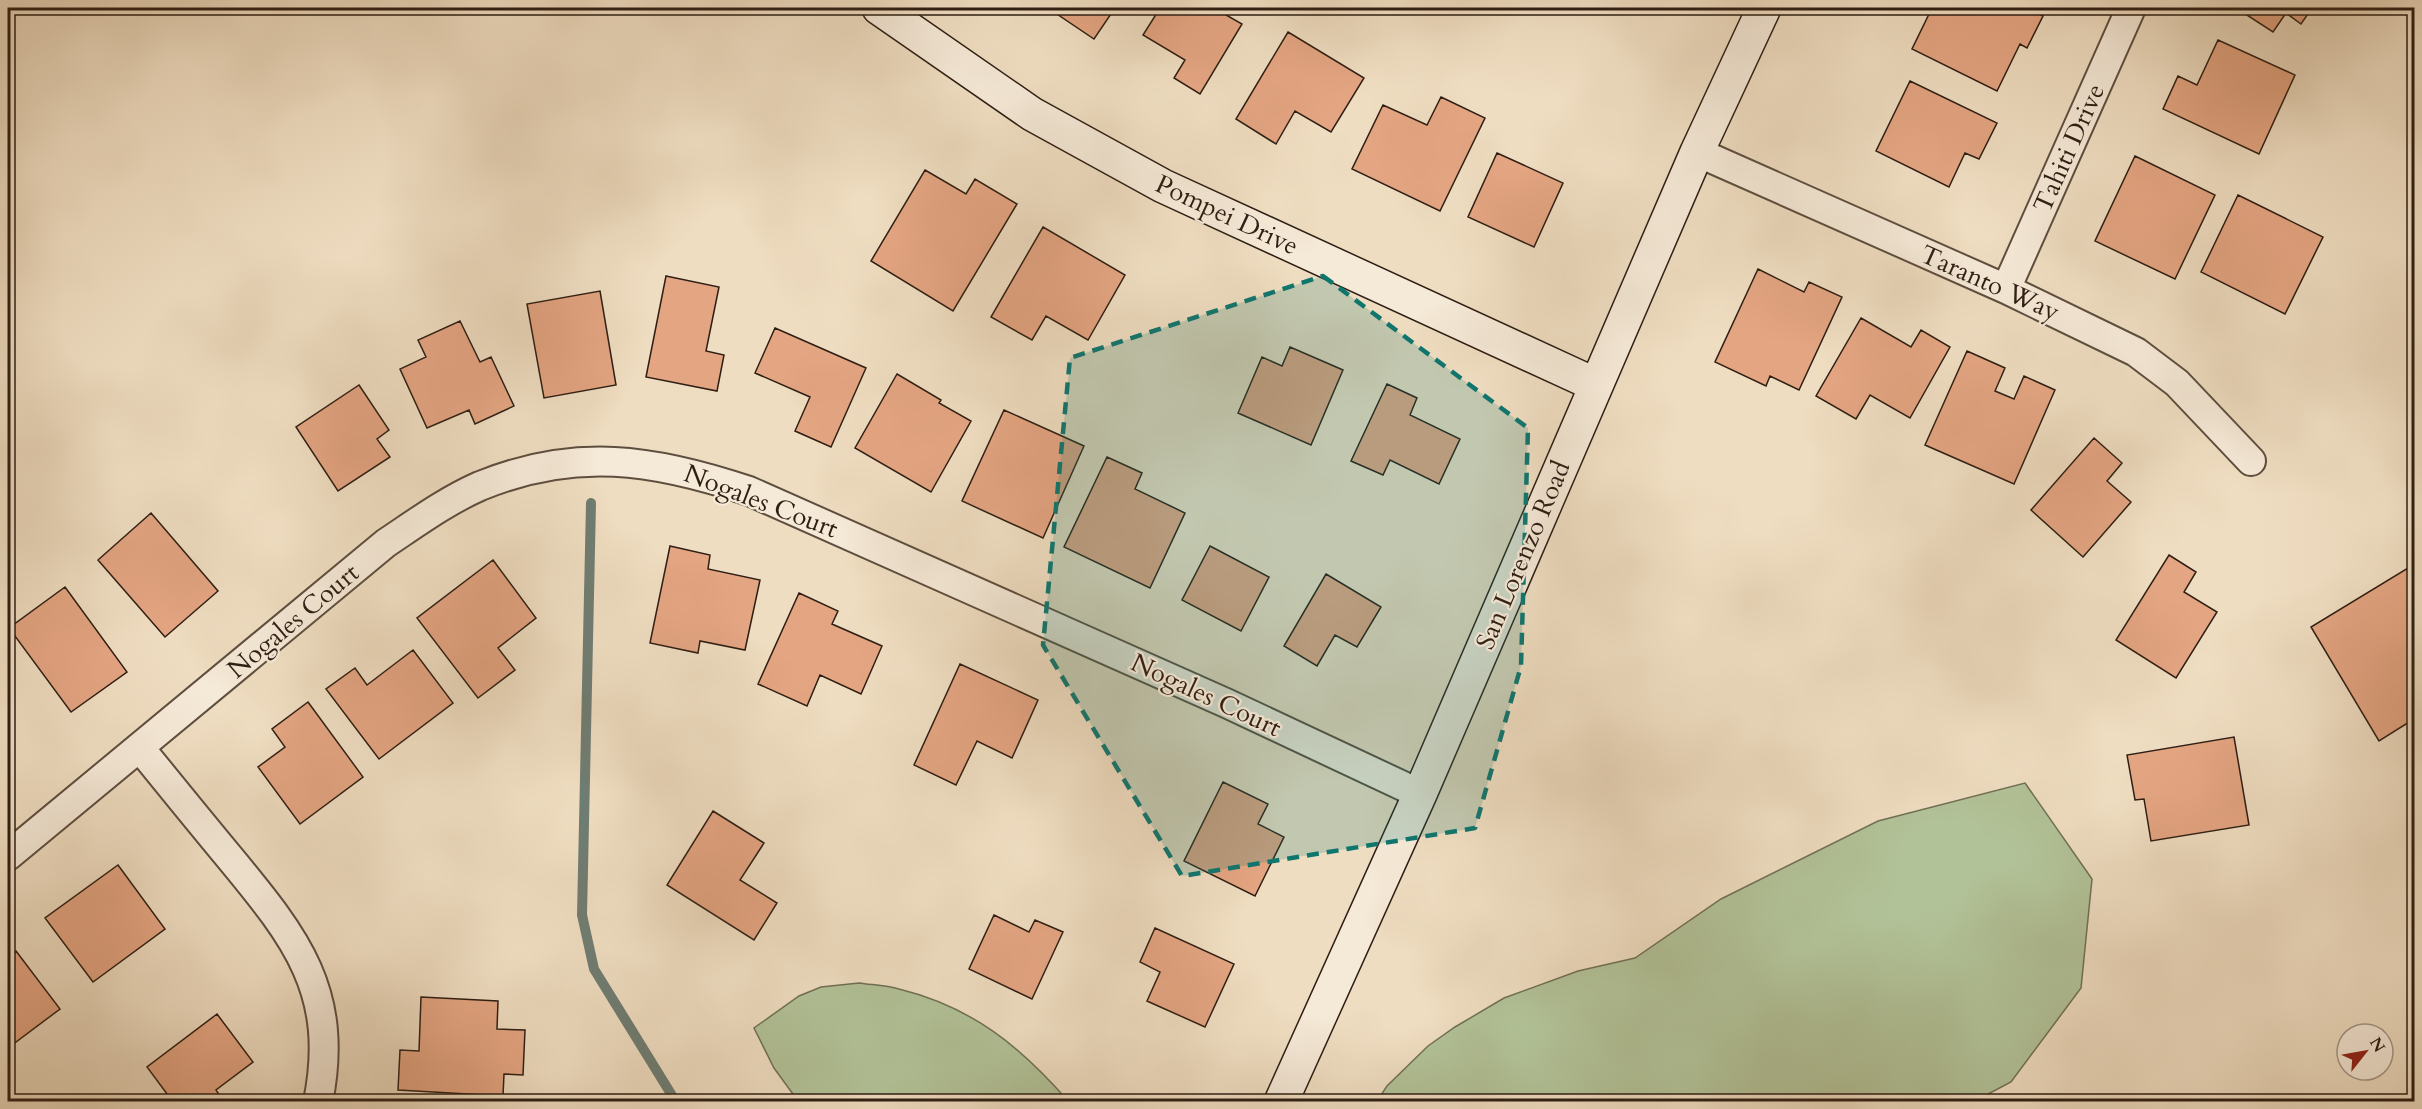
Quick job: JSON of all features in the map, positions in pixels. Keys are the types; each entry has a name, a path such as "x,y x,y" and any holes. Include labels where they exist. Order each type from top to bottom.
{"street":[{"name":"Pompei Drive","path":"879,8 1032,114 1163,186 1596,385"},
{"name":"San Lorenzo Road","path":"1281,1101 1420,794 1697,152 1764,8"},
{"name":"Tahiti Drive","path":"2006,289 2132,8"},
{"name":"Taranto Way","path":"1697,152 2006,289 2115,340 2158,366 2196,402 2251,461"},
{"name":"Nogales Court","path":"8,856 386,543 436,510 479,487 518,473 556,465 587,462 638,462 671,467 749,491 1226,703 1420,794"},
{"path":"140,748 273,910 294,941 307,966 316,991 322,1021 324,1052 318,1101"}],"highlighted area":[{"path":"1323,276 1528,428 1521,666 1475,828 1182,876 1043,645 1070,358"}],"green space":[{"path":"2025,783 2092,879 2081,988 2011,1082 1975,1101 1377,1101 1387,1086 1428,1046 1504,998 1578,971 1635,958 1721,899 1878,821"},
{"path":"859,983 894,988 925,997 972,1018 1013,1046 1068,1101 798,1101 774,1068 754,1028 799,996 821,987"}],"building":[{"path":"1048,8 1115,8 1094,39"},
{"path":"1160,8 1214,8 1242,24 1200,94 1174,78 1185,60 1143,35"},
{"path":"1932,8 2026,8 2043,16 2027,48 2020,44 1997,91 1912,49"},
{"path":"2236,8 2312,8 2301,24 2286,13 2273,32"},
{"path":"1288,32 1364,78 1331,132 1295,111 1276,144 1236,119"},
{"path":"2218,40 2295,75 2259,154 2163,109 2178,76 2197,85"},
{"path":"1910,81 1997,123 1979,159 1965,153 1949,187 1876,151"},
{"path":"1441,97 1485,118 1440,211 1352,169 1383,105 1427,125"},
{"path":"1497,153 1563,183 1534,247 1468,217"},
{"path":"2135,156 2215,195 2175,279 2095,241"},
{"path":"925,170 966,194 975,179 1017,204 953,311 871,261"},
{"path":"2238,195 2323,237 2285,314 2201,272"},
{"path":"1043,227 1125,275 1088,340 1046,316 1032,340 991,317"},
{"path":"1758,269 1804,292 1809,282 1842,297 1799,390 1770,376 1766,386 1715,362"},
{"path":"666,276 719,287 706,351 724,355 717,391 646,377"},
{"path":"600,291 616,385 544,398 527,304"},
{"path":"1861,318 1911,347 1921,330 1950,347 1910,418 1870,395 1856,419 1816,396"},
{"path":"460,321 480,362 491,357 514,406 475,424 469,410 427,428 400,369 426,357 418,340"},
{"path":"775,328 866,368 831,447 795,431 810,397 755,373"},
{"path":"1290,347 1343,370 1311,445 1238,413 1262,357 1282,366"},
{"path":"1967,351 2005,368 1995,391 2014,399 2024,376 2055,390 2014,484 1925,445"},
{"path":"897,374 941,400 939,403 971,421 931,492 855,448"},
{"path":"1387,384 1417,398 1410,415 1460,439 1439,484 1390,460 1383,475 1351,461"},
{"path":"359,385 389,430 377,439 390,457 338,491 296,427"},
{"path":"1004,410 1084,446 1043,538 962,501"},
{"path":"2094,438 2122,463 2107,481 2131,502 2083,557 2031,510"},
{"path":"1107,457 1142,473 1135,489 1185,513 1150,588 1064,547"},
{"path":"151,513 218,591 165,637 98,560"},
{"path":"670,546 710,555 708,569 760,580 745,650 700,641 698,653 650,643"},
{"path":"1210,546 1269,577 1241,631 1182,600"},
{"path":"2169,555 2196,572 2184,592 2217,612 2176,678 2116,640"},
{"path":"493,560 536,618 498,648 515,670 478,698 417,618"},
{"path":"2408,568 2414,578 2414,719 2379,741 2311,627"},
{"path":"1326,574 1381,607 1357,647 1335,635 1317,666 1284,646"},
{"path":"65,587 127,672 71,712 9,628"},
{"path":"799,593 838,611 832,624 882,646 861,694 820,675 807,706 758,684"},
{"path":"413,650 453,703 379,759 326,689 355,668 367,685"},
{"path":"960,664 1038,700 1012,758 977,741 956,785 914,765"},
{"path":"308,702 363,777 300,824 258,767 285,747 272,729"},
{"path":"2234,737 2249,825 2151,841 2144,799 2135,800 2127,755"},
{"path":"1223,782 1268,804 1258,824 1284,837 1255,896 1184,861"},
{"path":"713,811 764,843 740,880 777,903 754,940 667,885"},
{"path":"118,865 165,929 93,982 45,918"},
{"path":"994,915 1029,932 1035,920 1063,932 1032,999 969,969"},
{"path":"1155,928 1234,964 1205,1027 1147,1001 1160,972 1140,962"},
{"path":"16,951 60,1009 8,1048 8,957"},
{"path":"421,997 498,1001 497,1029 525,1030 523,1075 504,1074 503,1096 398,1090 400,1050 419,1051"},
{"path":"217,1014 253,1062 216,1090 224,1102 173,1102 147,1067"}],"waterway":[{"path":"591,503 582,915 594,969 676,1102"}]}
